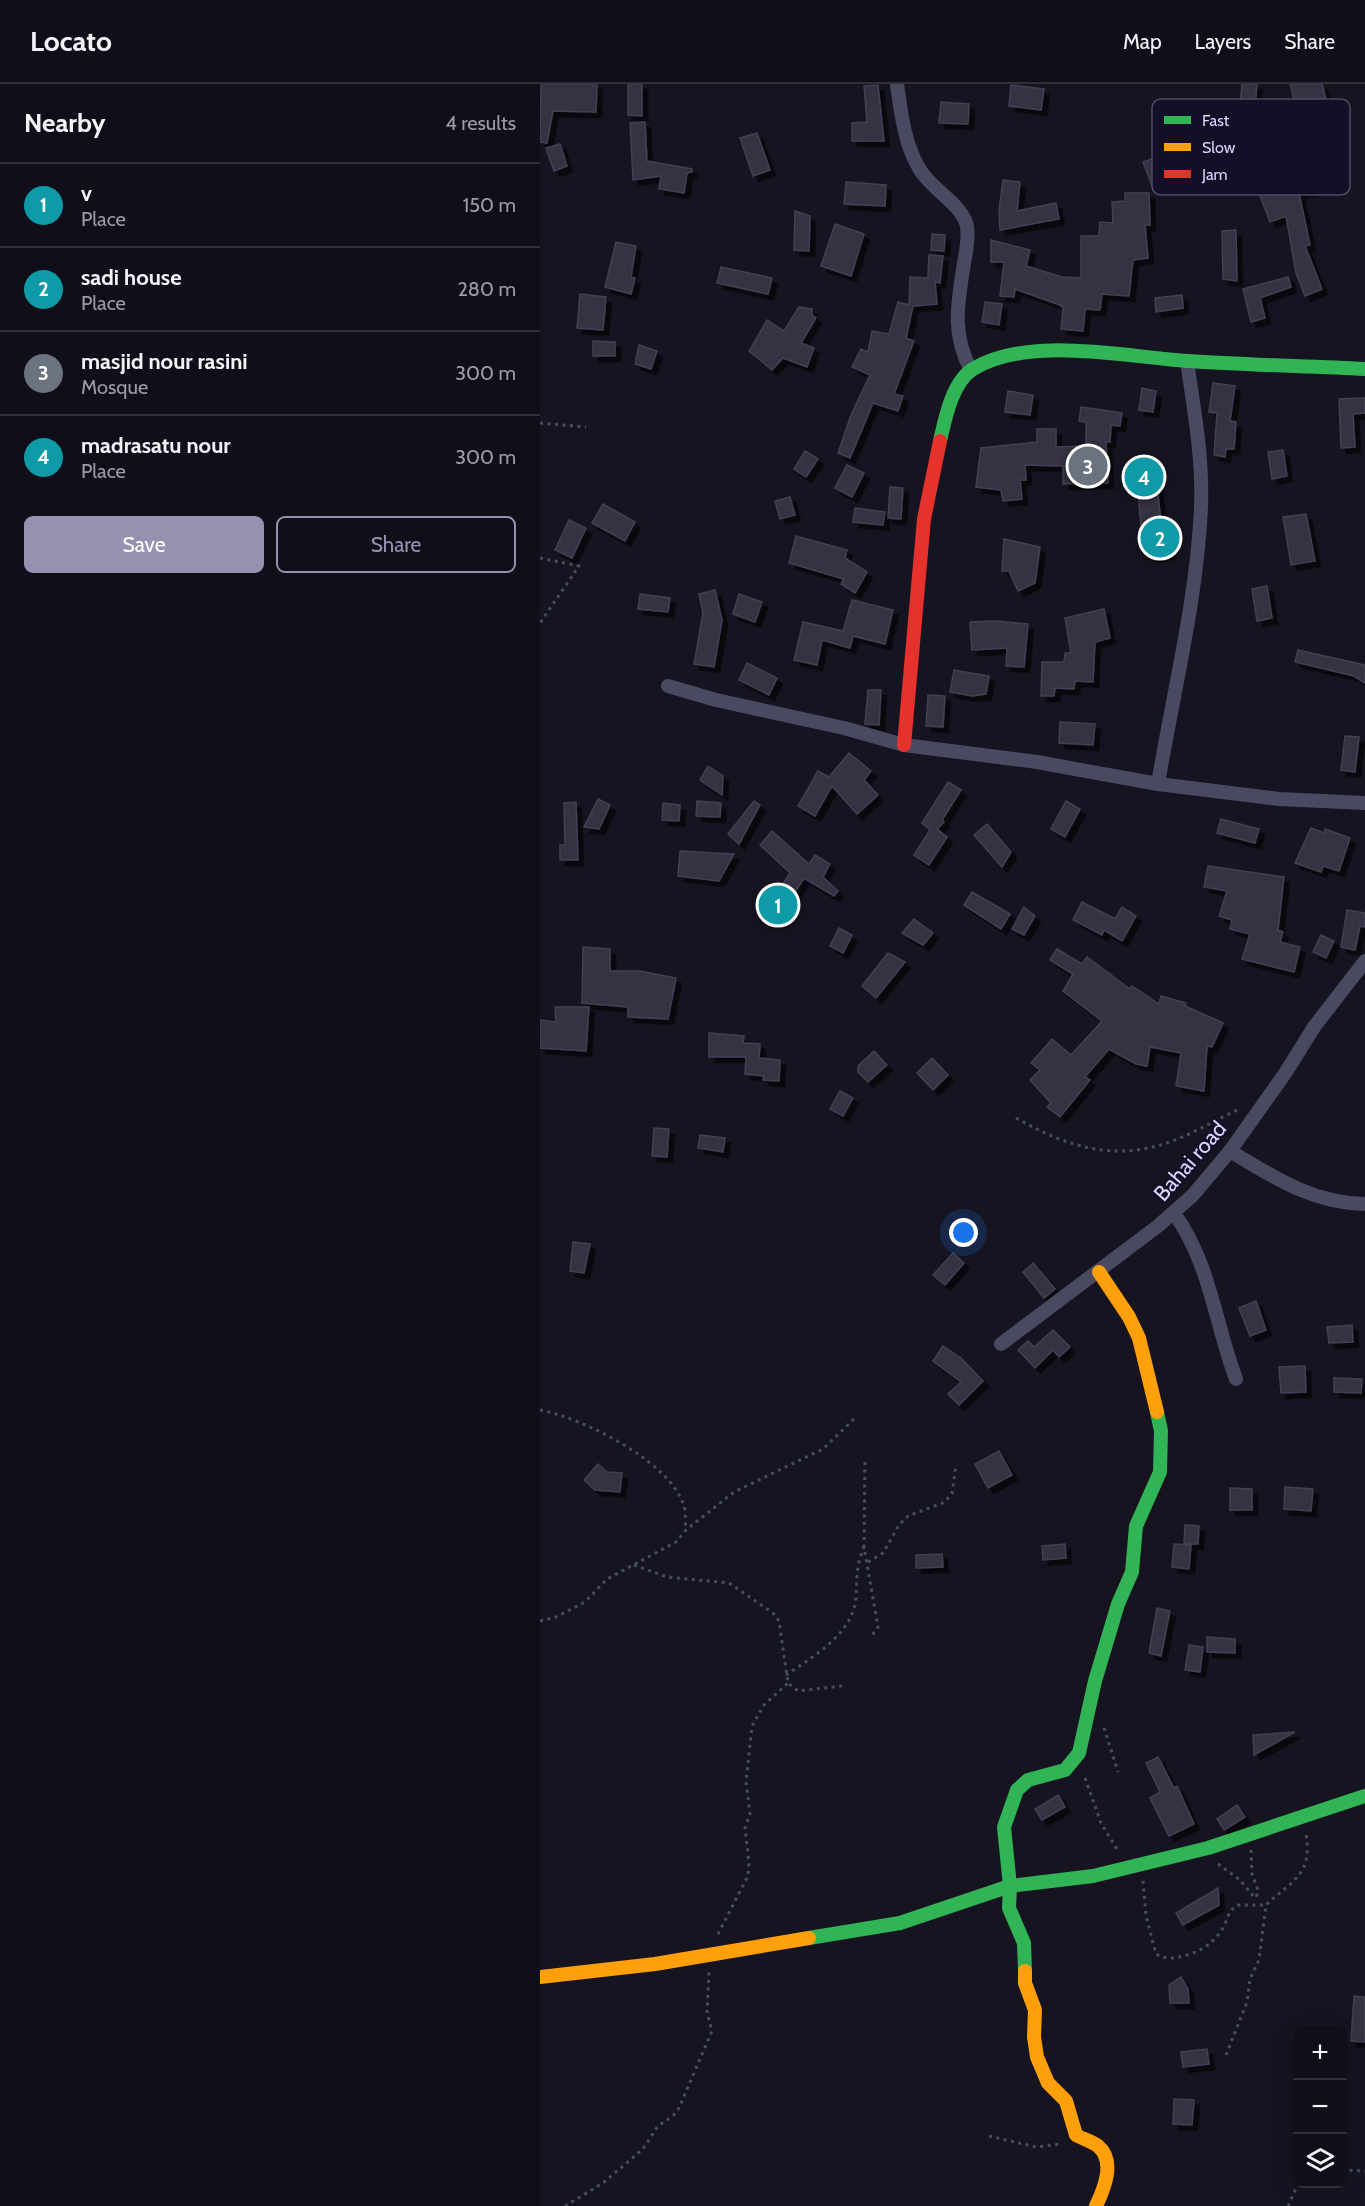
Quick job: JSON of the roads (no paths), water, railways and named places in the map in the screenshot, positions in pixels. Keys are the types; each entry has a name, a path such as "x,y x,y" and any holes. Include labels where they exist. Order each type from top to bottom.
{"street":[{"path":"897,84 905,134 918,167 930,185 963,215 967,226 967,242 956,318 959,344 970,370"},
{"path":"904,745 905,713 926,509 948,403 970,370 1005,354 1028,352 1090,352 1187,361 1365,369"},
{"path":"1158,784 1187,618 1201,506 1199,445 1187,361"},
{"path":"668,686 716,700 844,728 904,745 1037,762 1158,784 1279,799 1365,803"},
{"name":"Bahai road","path":"1001,1344 1099,1272 1174,1213 1193,1195 1230,1151 1314,1027 1365,961"},
{"path":"1230,1151 1281,1183 1309,1196 1365,1204"},
{"path":"1174,1213 1190,1234 1209,1282 1236,1379"},
{"path":"1096,2206 1104,2186 1106,2158 1101,2148 1076,2135 1066,2101 1048,2083 1037,2057 1034,2037 1035,2010 1025,1983 1021,1931 1009,1908 1010,1886 1004,1827 1017,1790 1028,1780 1065,1770 1071,1766 1079,1753 1095,1681 1118,1604 1132,1572 1136,1526 1153,1493 1160,1472 1161,1431 1139,1338 1129,1317 1099,1272"},
{"path":"540,1977 713,1954 900,1923 1010,1886 1132,1868 1208,1848 1365,1796"}],"place":[{"name":"masjid nour rasini","path":"1088,466"},
{"name":"madrasatu nour","path":"1144,477"},
{"name":"sadi house","path":"1160,538"},
{"name":"v","path":"778,905"}]}
